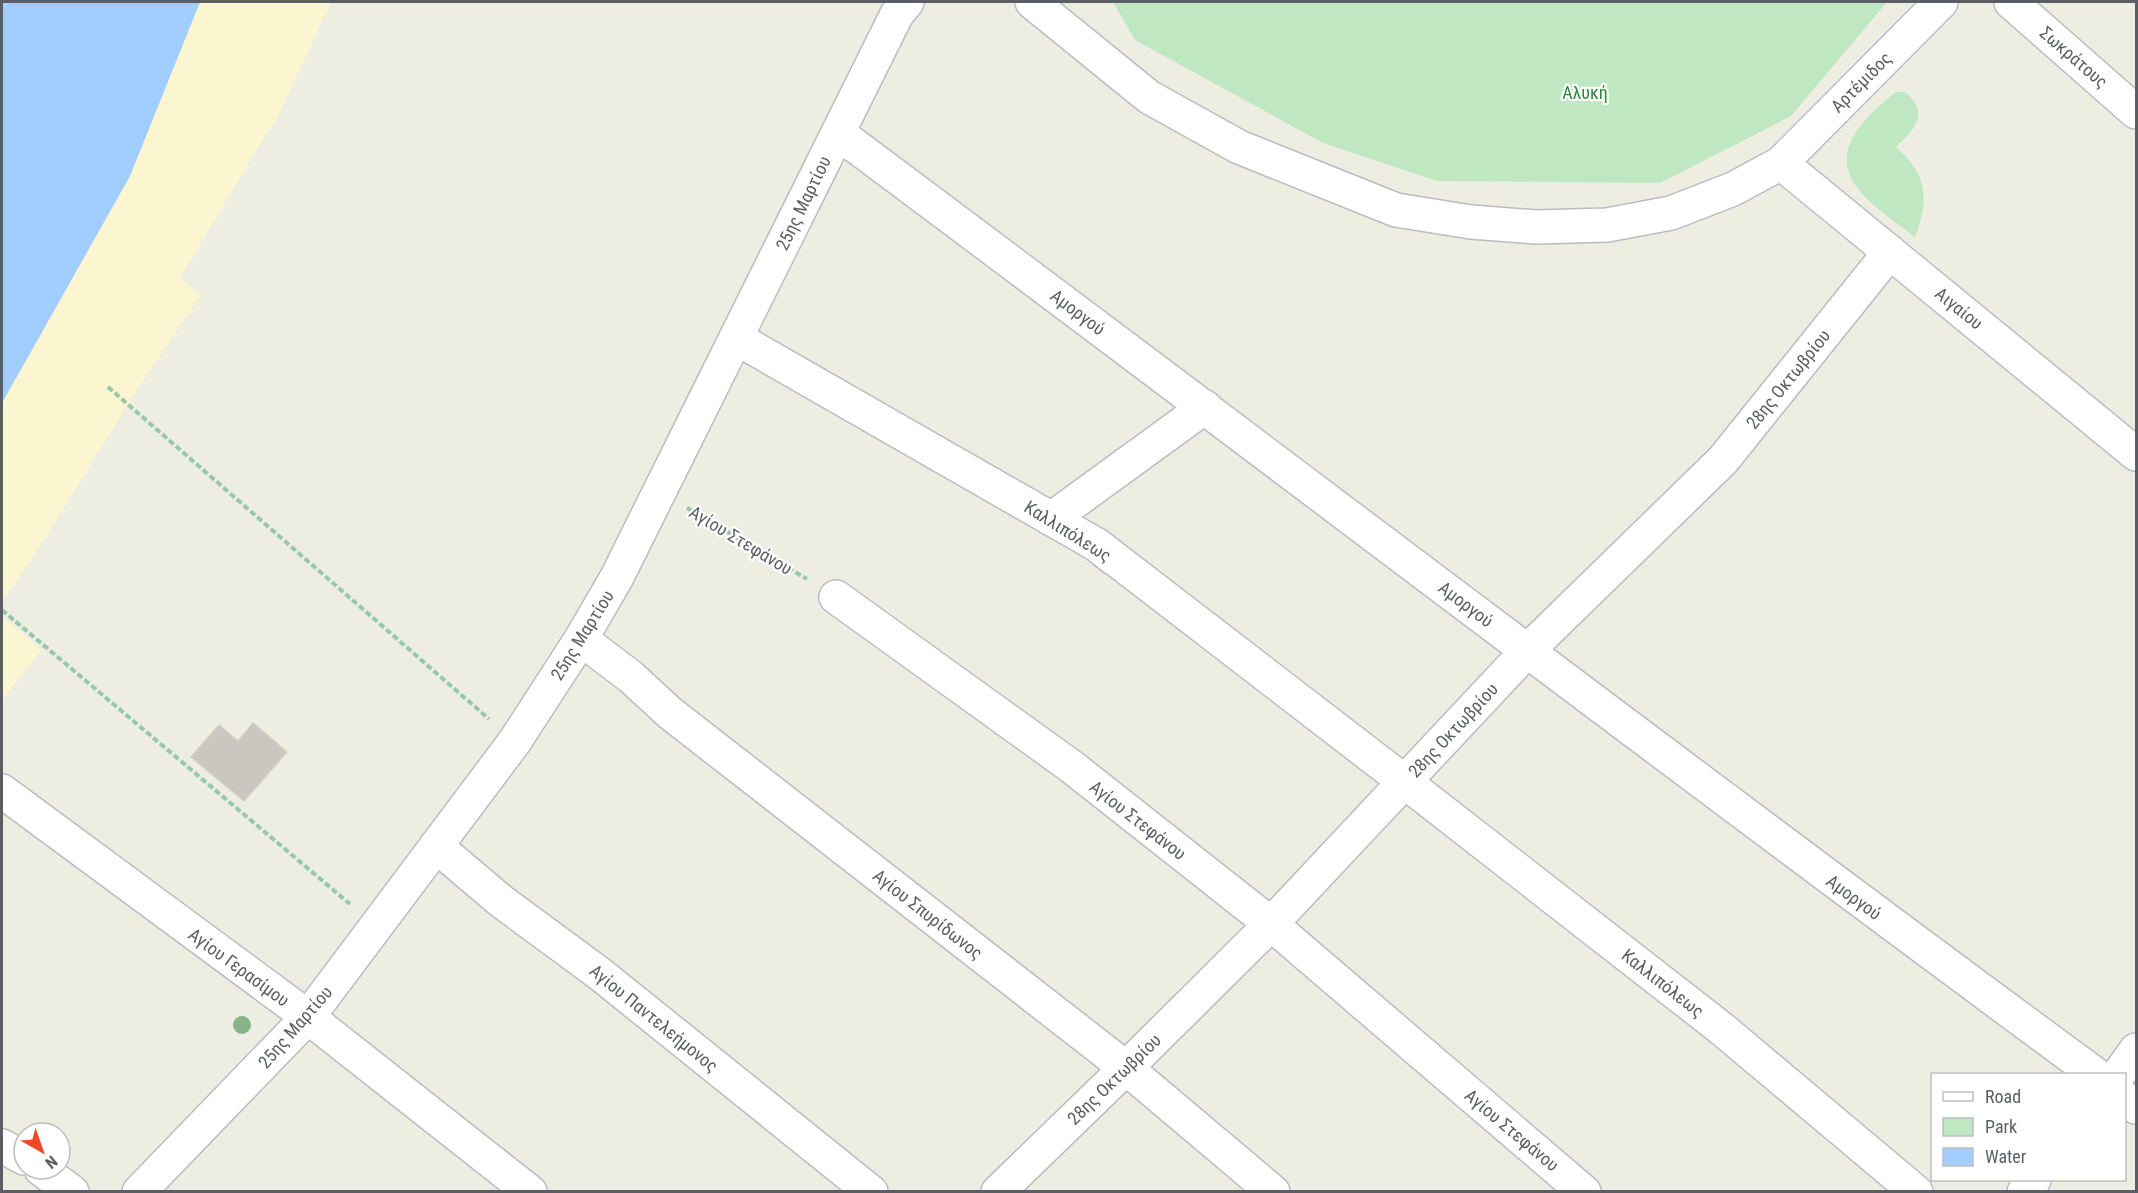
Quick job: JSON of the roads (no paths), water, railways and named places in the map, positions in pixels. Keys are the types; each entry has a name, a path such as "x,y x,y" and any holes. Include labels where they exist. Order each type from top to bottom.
{"street":[{"name":"25ης Μαρτίου","path":"139,1191 308,1017 515,741 581,639 617,577 897,14 907,2"},
{"name":"Αρτέμιδος","path":"1032,2 1149,97 1239,147 1396,210 1471,222 1536,227 1607,225 1671,213 1733,189 1781,163 1941,2"},
{"name":"Σωκράτους","path":"2011,2 2136,112"},
{"name":"Αμοργού","path":"838,132 1829,879 2094,1073"},
{"name":"Αιγαίου","path":"1781,163 2136,454"},
{"name":"28ης Οκτωβρίου","path":"998,1191 1271,924 1527,651 1723,460 1890,252"},
{"name":"Καλλιπόλεως","path":"736,338 1097,545 1401,786 1722,1029 1916,1191"},
{"path":"1051,519 1205,407"},
{"name":"Αγίου Στεφάνου","path":"836,597 1072,767 1271,924 1584,1191"},
{"name":"Αγίου Σπυρίδωνος","path":"581,639 631,677 670,713 1126,1068 1273,1191"},
{"name":"Αγίου Γερασίμου","path":"2,791 308,1017 530,1191"},
{"name":"Αγίου Παντελεήμονος","path":"436,846 501,901 600,974 871,1191"},
{"path":"2120,1073 2136,1050"},
{"path":"58,1181 72,1191"}],"water":[{"path":"2,2 200,2 130,176 2,403"}],"park label":[{"name":"Αλυκή","path":"1585,92"}]}
